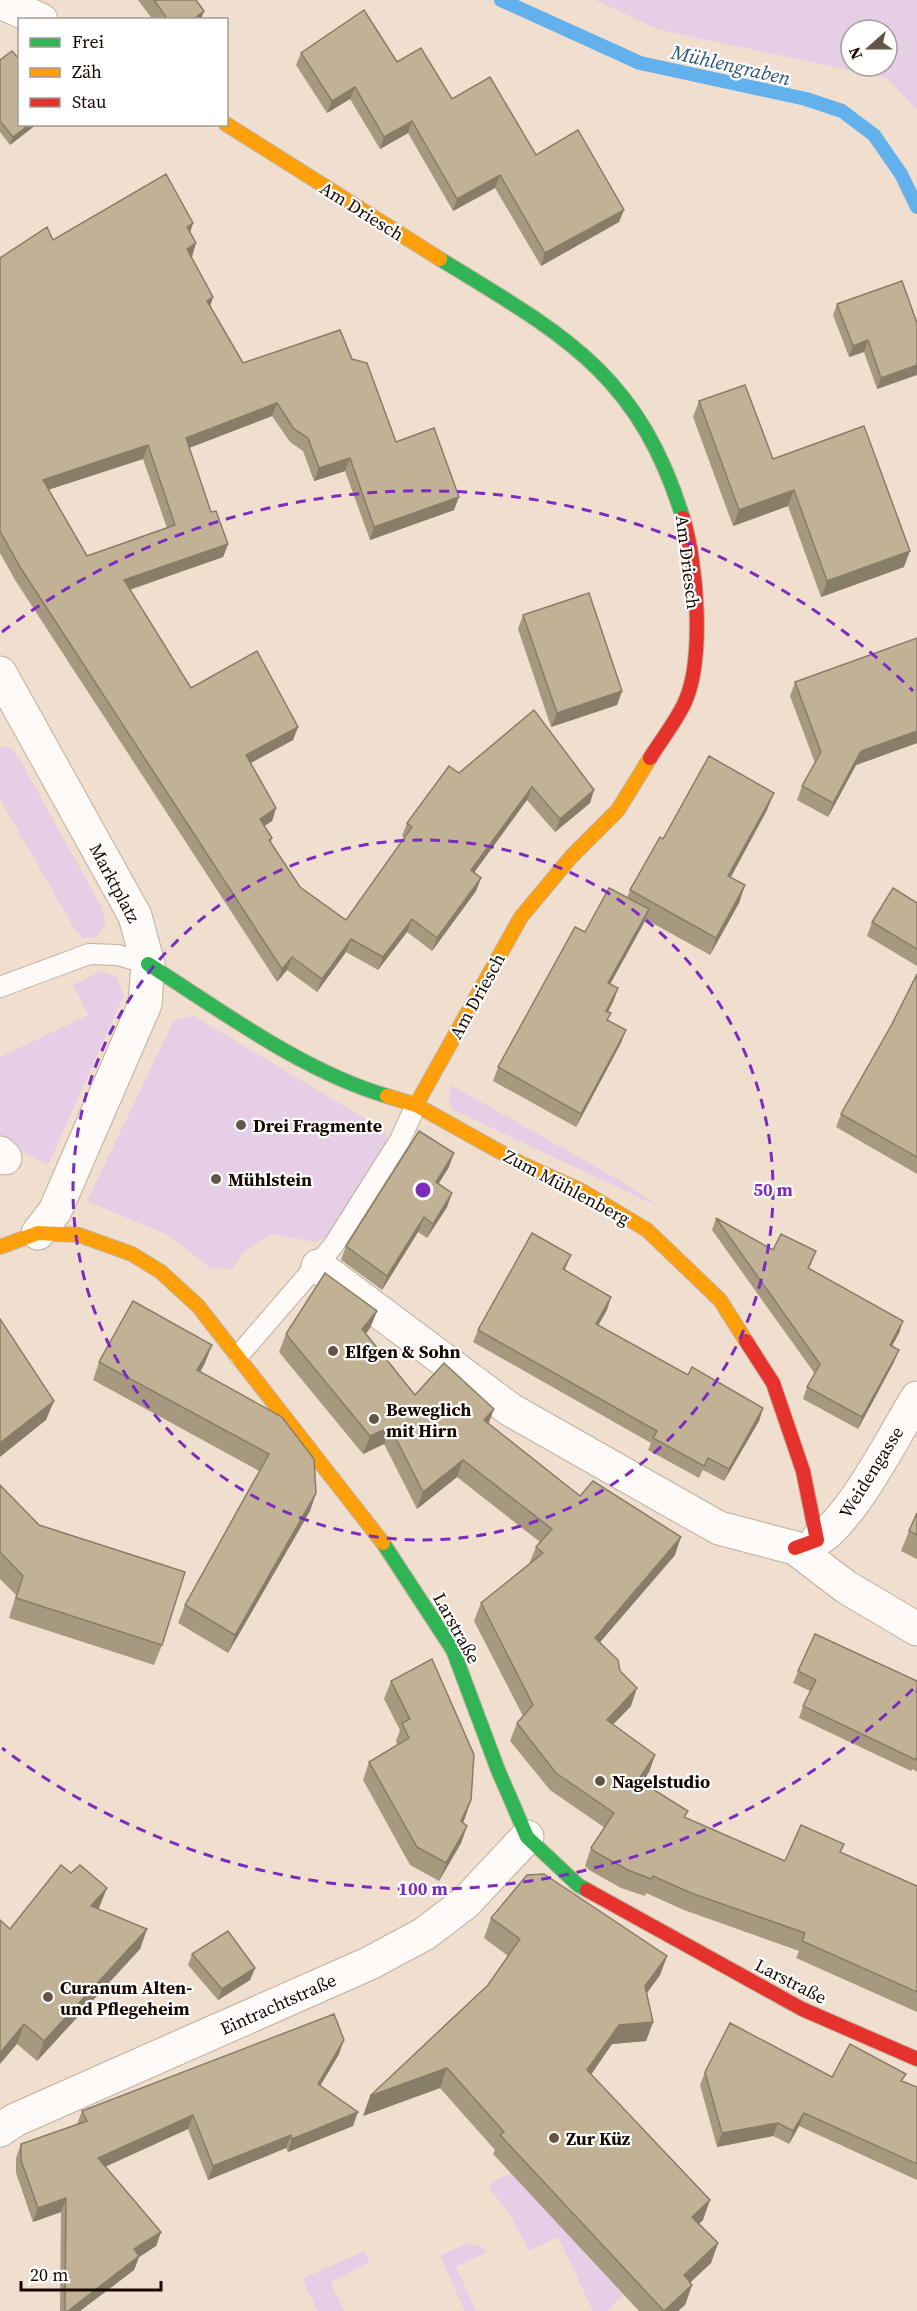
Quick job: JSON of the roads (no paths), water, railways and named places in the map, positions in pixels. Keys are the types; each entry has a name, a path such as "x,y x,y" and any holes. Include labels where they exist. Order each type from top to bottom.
{"street":[{"path":"0,2 36,18"},
{"name":"Am Driesch","path":"228,125 554,331 604,373 652,436 682,508 693,573 696,623 690,684 685,702 618,810 571,857 521,917 416,1105"},
{"name":"Marktplatz","path":"0,673 135,916 148,964 145,1004 132,1039 55,1210 38,1233"},
{"name":"Zum Mühlenberg","path":"148,964 262,1036 342,1080 416,1105 520,1162 582,1191 647,1230 720,1300 773,1383 803,1471 806,1544"},
{"name":"Larstraße","path":"0,1247 38,1233 79,1234 132,1254 161,1272 198,1306 239,1355 388,1549 453,1650 498,1770 527,1837 552,1862 588,1890 802,2008 917,2059"},
{"path":"318,1266 511,1410 719,1528 806,1544 846,1587 917,1629"},
{"name":"Weidengasse","path":"806,1544 832,1532 917,1398"},
{"name":"Eintrachtstraße","path":"0,2130 15,2120 370,1964 415,1939 465,1903 527,1837"}],"lane":[{"path":"0,987 89,954 118,955 148,964"},
{"path":"239,1355 333,1246 400,1140 416,1105"}],"waterway":[{"name":"Mühlengraben","path":"501,0 640,63 806,99 842,111 874,135 901,174 917,207"}],"place":[{"name":"Drei Fragmente","path":"241,1125"},
{"name":"Mühlstein","path":"216,1179"},
{"name":"Elfgen & Sohn","path":"333,1351"},
{"name":"Beweglich mit Hirn","path":"374,1419"},
{"name":"Nagelstudio","path":"600,1781"},
{"name":"Curanum Alten- und Pflegeheim","path":"48,1997"},
{"name":"Zur Küz","path":"554,2138"}]}
